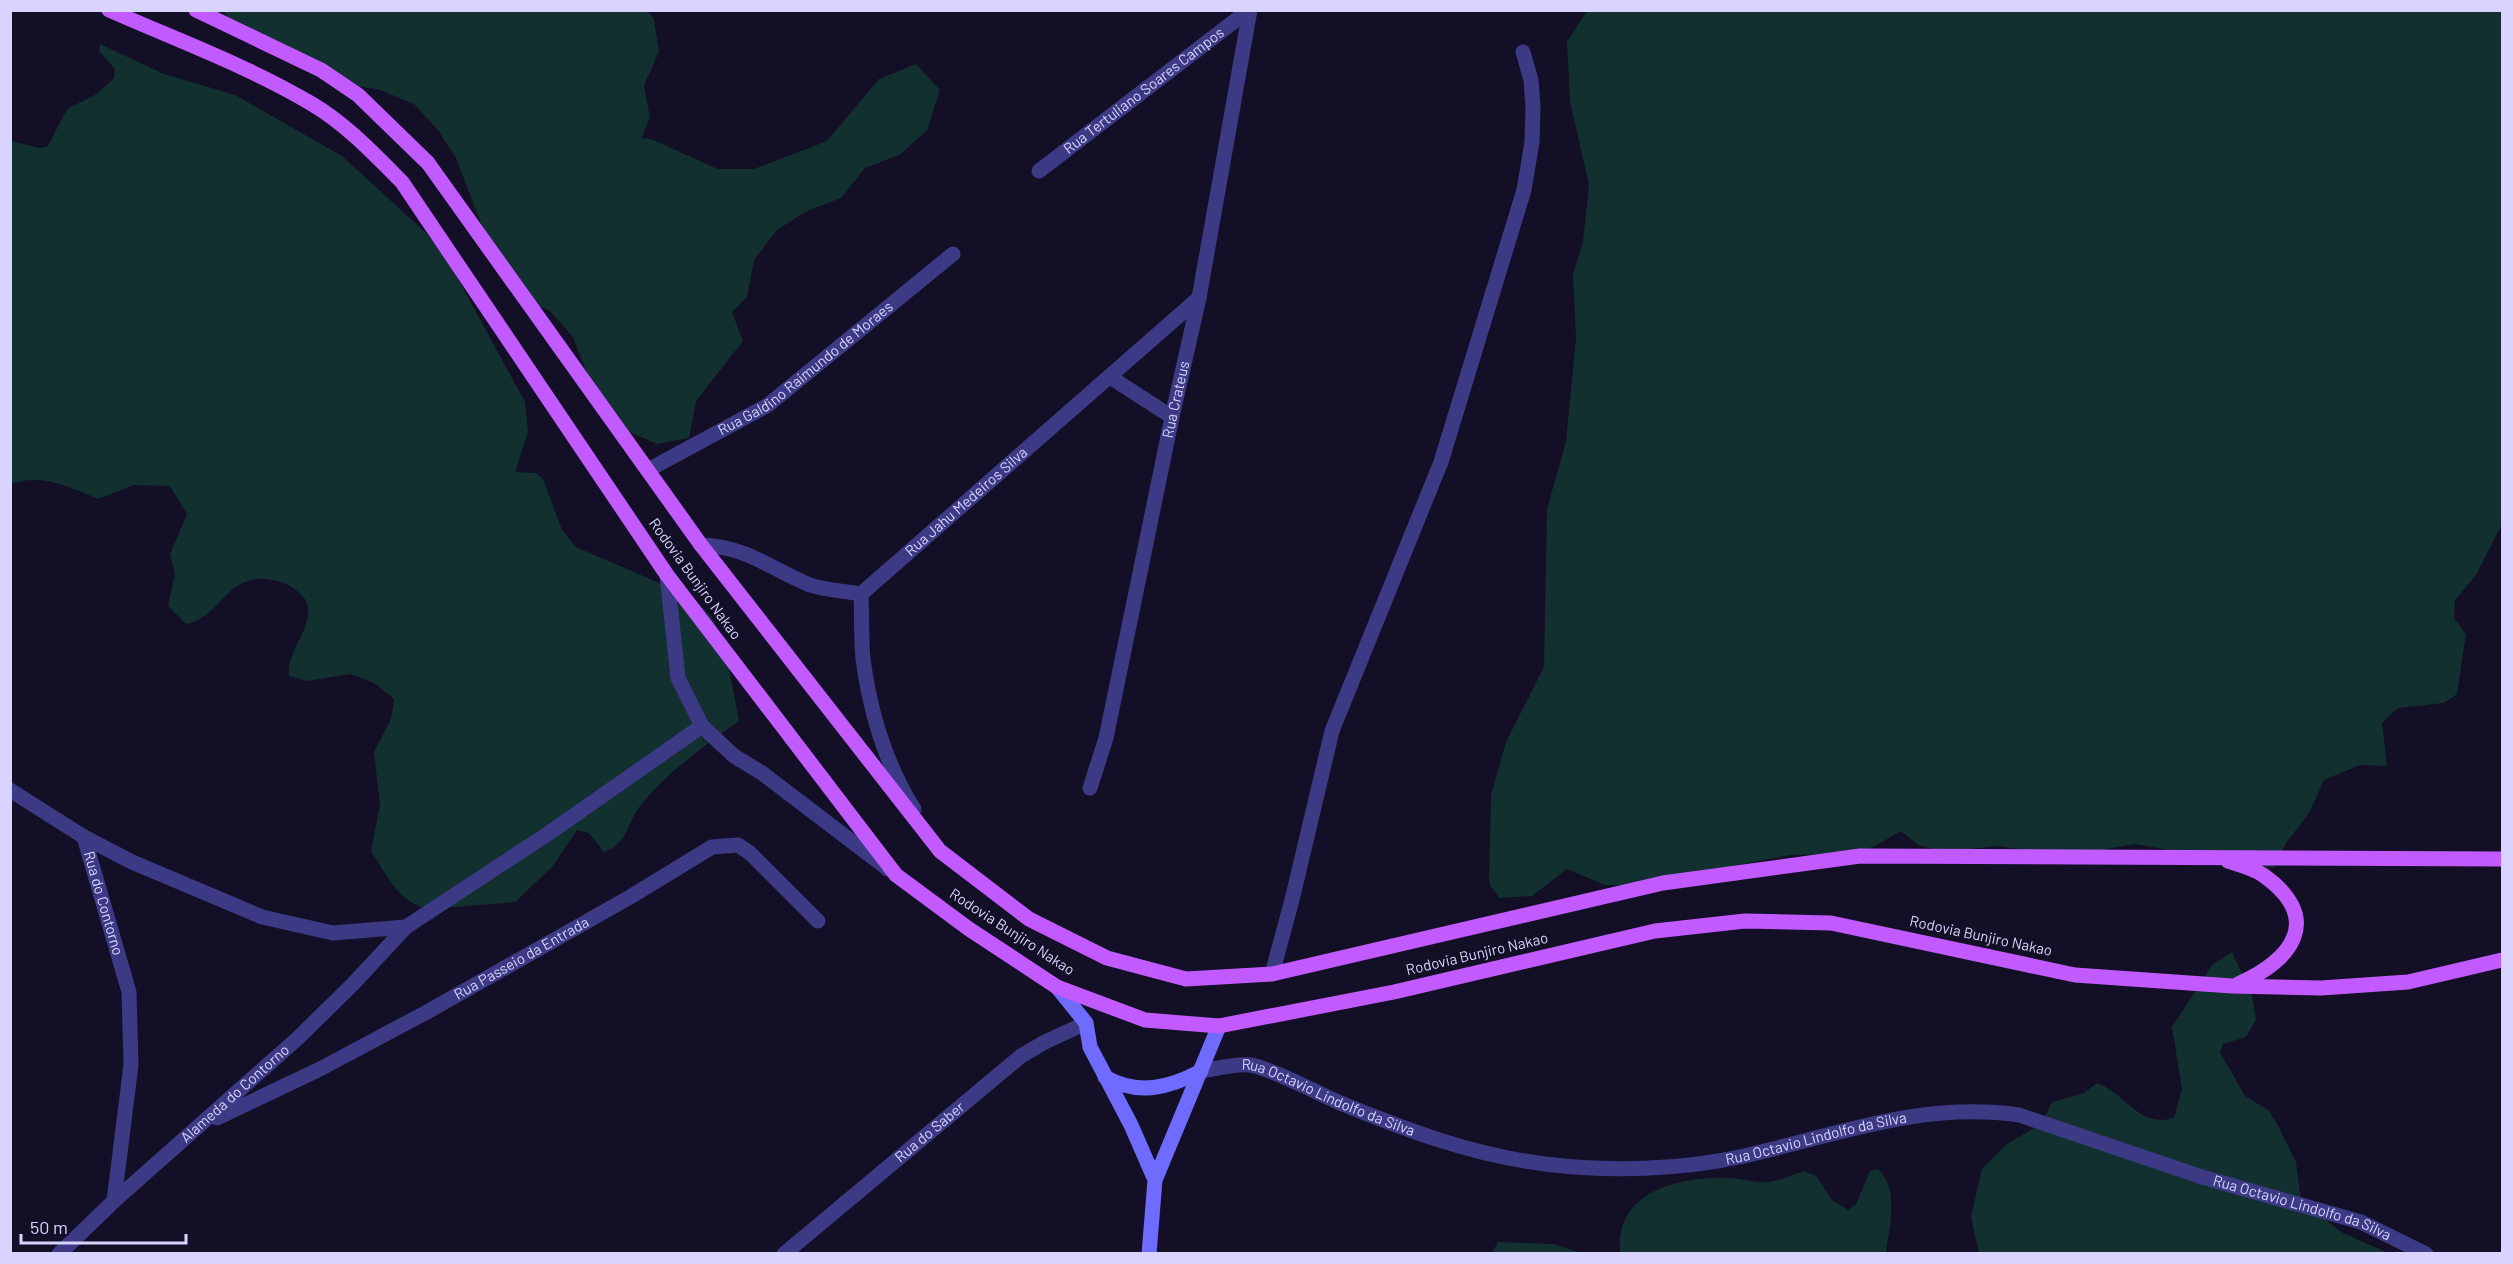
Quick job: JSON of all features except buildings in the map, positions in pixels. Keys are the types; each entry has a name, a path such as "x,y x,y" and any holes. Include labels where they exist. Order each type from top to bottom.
{"main road":[{"name":"Rodovia Bunjiro Nakao","path":"109,10 255,74 314,105 361,141 402,182 667,574 897,875 969,929 1057,987 1145,1020 1219,1026 1394,992 1655,931 1745,921 1831,923 2075,975 2232,986 2321,988 2408,982 2502,960"},
{"name":"Rodovia Bunjiro Nakao","path":"196,10 321,70 358,95 428,163 700,545 940,850 1029,919 1107,957 1186,979 1272,974 1663,883 1860,856 2502,859"},
{"path":"2218,857 2261,874 2282,892 2294,910 2297,931 2286,953 2263,973 2232,986"}],"street":[{"name":"Rua Tertuliano Soares Campos","path":"1039,171 1250,10"},
{"name":"Rua Crateus","path":"1090,788 1106,738 1198,298 1250,10"},
{"path":"1272,974 1332,731 1441,462 1524,190 1532,142 1533,108 1531,80 1523,52"},
{"name":"Rua Galdino Raimundo de Moraes","path":"648,470 768,405 953,254"},
{"name":"Rua Jahu Medeiros Silva","path":"861,594 1198,298"},
{"path":"1110,377 1172,417"},
{"path":"700,545 725,546 753,555 811,585 861,594 863,659 879,732 896,779 940,850"},
{"path":"667,574 678,678 702,726 734,756 762,774 897,875"},
{"name":"Alameda do Contorno","path":"59,1254 114,1201 203,1124 345,992 406,927 549,833 702,726"},
{"path":"10,790 84,837"},
{"name":"Rua do Contorno","path":"84,837 178,882 262,917 297,927 333,933 406,927"},
{"name":"Rua do Contorno","path":"84,837 129,992 131,1065 114,1201"},
{"name":"Rua Passeio da Entrada","path":"203,1124 320,1069 398,1028 630,897 712,847 738,845 750,853 818,921"},
{"path":"1057,987 1086,1023 1090,1047 1131,1125 1155,1180"},
{"name":"Rua do Saber","path":"784,1254 1021,1056 1054,1037 1086,1023"},
{"path":"1149,1254 1155,1180 1219,1026"},
{"name":"Rua Octavio Lindolfo da Silva","path":"1201,1071 1251,1065 1411,1132 1447,1144 1546,1164 1568,1166 1682,1166 1741,1157 1891,1119 1934,1112 1989,1111 2019,1115 2202,1176 2361,1222 2426,1254"},
{"path":"1105,1077 1128,1087 1141,1089 1172,1085 1201,1071"}],"green space":[{"path":"222,11 648,11 654,19 659,52 644,85 650,118 641,138 651,139 718,169 754,169 827,141 879,79 916,64 940,90 927,130 901,154 865,168 841,198 805,212 777,230 754,260 747,297 732,312 743,341 696,401 689,438 657,444 623,429 587,373 573,337 550,311 516,296 498,268 456,158 438,130 414,104 380,90 343,83 237,26"},
{"path":"1587,11 2502,11 2502,524 2476,575 2455,600 2454,618 2466,634 2457,694 2444,703 2398,708 2382,723 2387,766 2360,765 2324,780 2309,813 2286,843 2274,868 2134,844 2067,856 1997,846 1944,852 1918,845 1901,831 1873,847 1843,854 1789,855 1638,885 1605,885 1567,869 1532,896 1499,898 1490,885 1489,878 1491,795 1506,742 1544,667 1547,509 1566,442 1576,338 1573,274 1583,242 1589,185 1570,101 1567,42"},
{"path":"100,44 164,74 235,95 342,156 426,233 451,266 525,402 528,432 515,472 536,473 543,479 562,530 576,547 692,597 711,616 724,641 739,721 699,750 662,782 640,806 626,833 612,848 604,852 589,833 577,830 552,867 515,902 429,909 410,901 388,879 371,851 380,805 374,752 391,719 394,699 374,683 351,674 307,681 289,676 291,660 307,620 308,607 302,595 290,586 272,580 257,579 244,582 234,588 208,613 186,624 168,606 175,573 170,554 187,514 170,486 134,485 98,499 66,486 44,481 22,481 11,484 11,141 40,148 48,146 67,109 97,94 114,78 115,69 99,51"},
{"path":"2232,952 2252,995 2256,1020 2246,1037 2223,1044 2220,1052 2245,1096 2268,1110 2276,1122 2296,1162 2301,1200 2341,1232 2388,1253 1979,1253 1971,1217 1982,1169 2007,1144 2041,1124 2052,1102 2084,1093 2097,1083 2142,1114 2162,1120 2174,1118 2182,1089 2172,1027 2213,964"},
{"path":"1878,1169 1885,1177 1891,1198 1891,1220 1886,1253 1620,1253 1621,1232 1628,1214 1640,1201 1672,1184 1712,1178 1769,1182 1804,1171 1816,1176 1832,1200 1848,1210 1856,1204 1870,1171"},
{"path":"1498,1242 1554,1244 1581,1253 1492,1253"}]}
